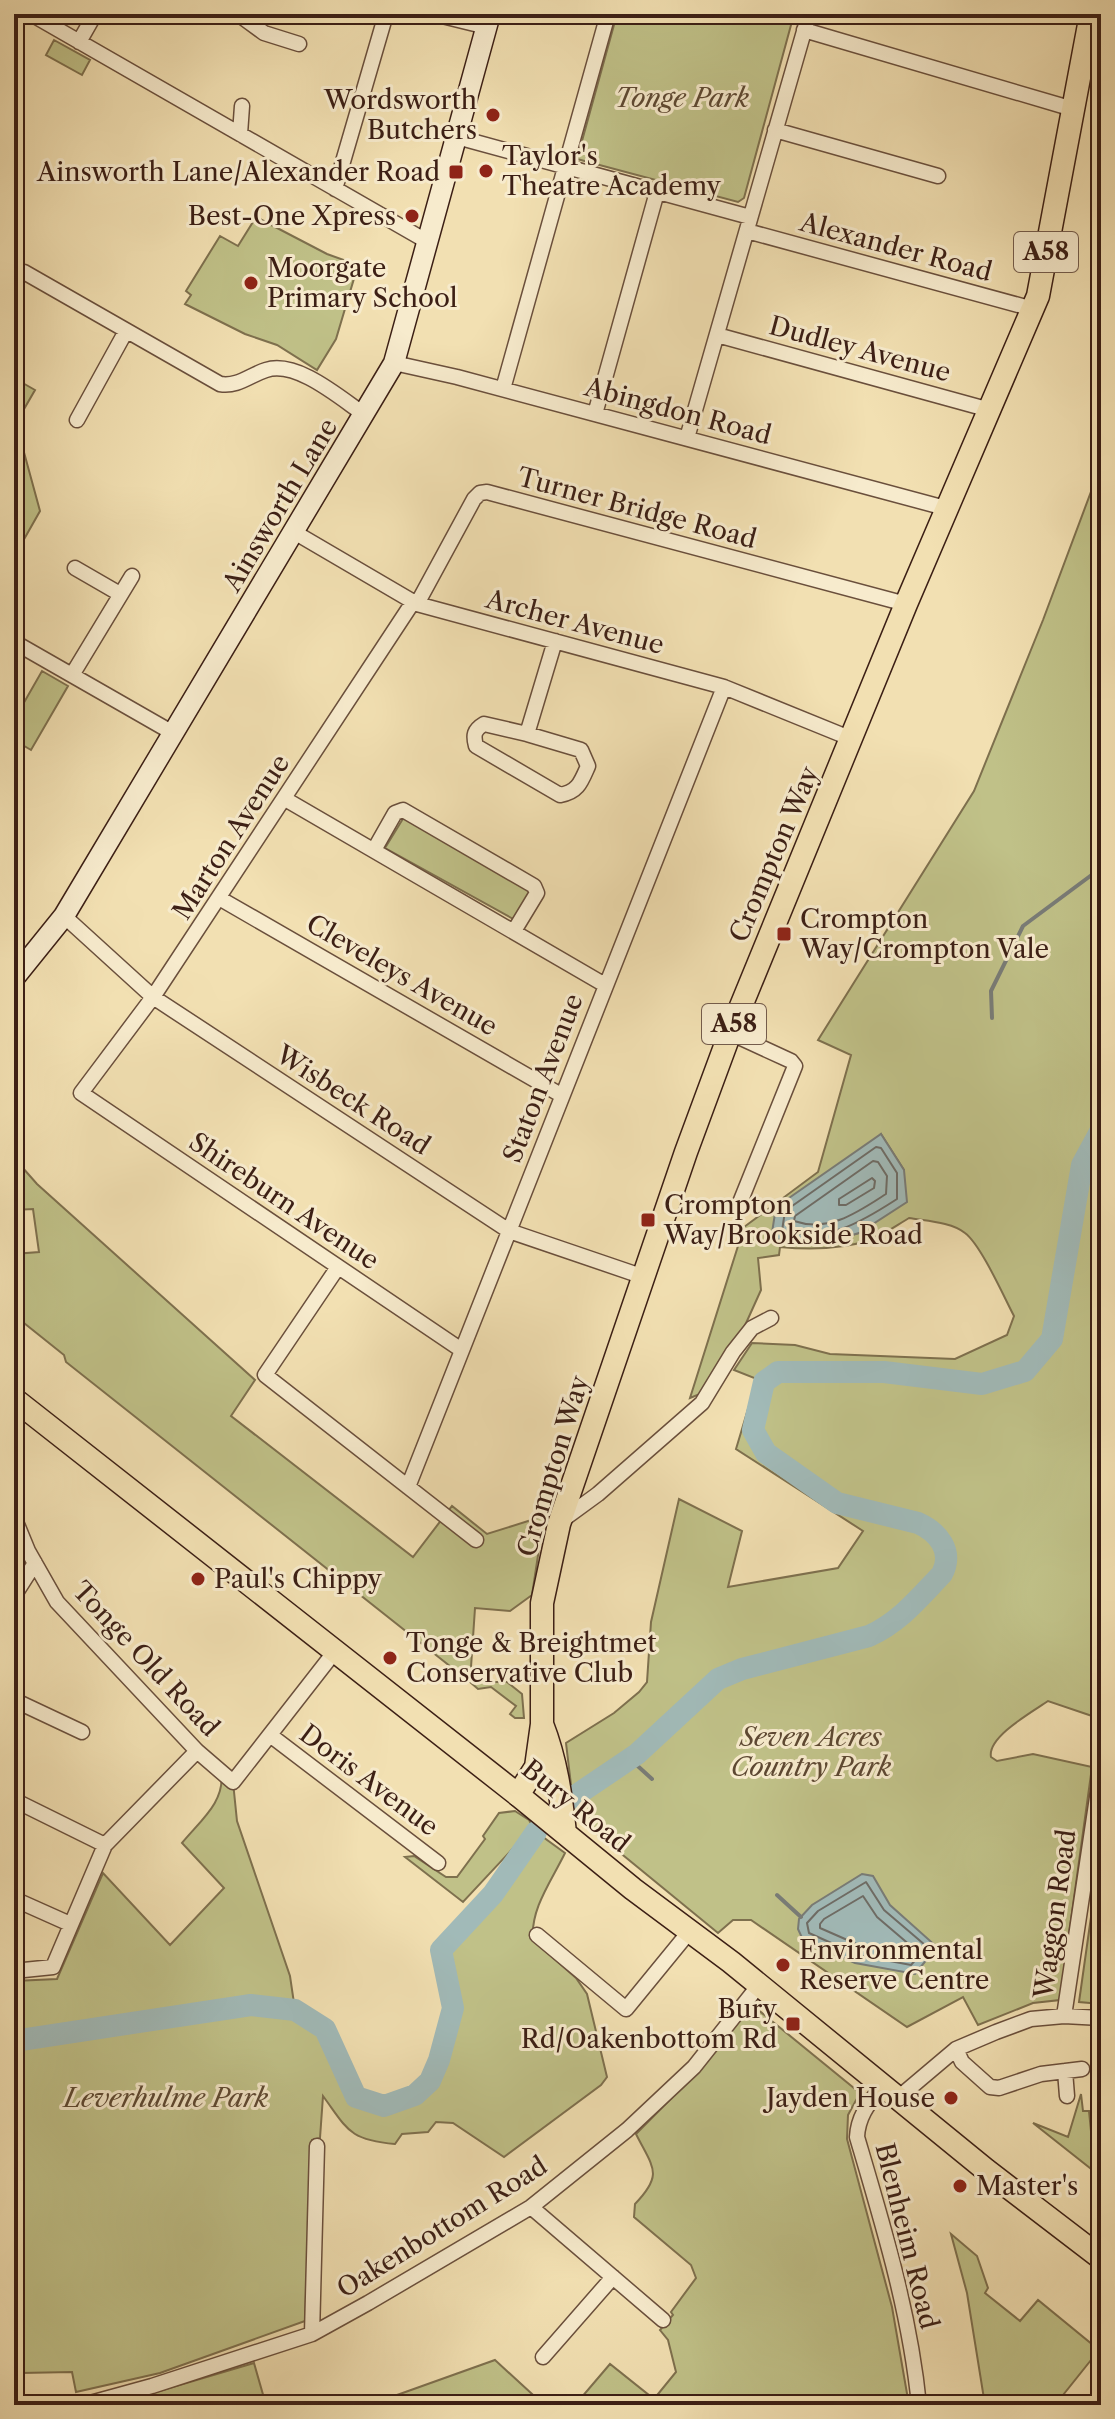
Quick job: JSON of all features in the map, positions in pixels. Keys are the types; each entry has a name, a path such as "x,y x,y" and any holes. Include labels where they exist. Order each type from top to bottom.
{"main road":[{"name":"Crompton Way","path":"525,1801 535,1772 542,1724 542,1603 559,1524 686,1152 730,1033 906,604 1038,296 1091,14"},
{"name":"Ainsworth Lane","path":"14,978 64,916 394,363 488,21"},
{"name":"Bury Road","path":"14,1399 336,1650 759,1985 986,2170 1101,2258"},
{"name":"Crompton Way","path":"542,1724 553,1752 554,1769 561,1789 565,1833"},
{"path":"525,1801 547,1787 554,1769"}],"street":[{"path":"31,14 428,242"},
{"path":"79,42 95,14"},
{"path":"238,14 264,33 281,33 299,44"},
{"path":"335,189 386,14"},
{"path":"434,14 488,21"},
{"path":"503,389 608,14"},
{"path":"687,438 809,14"},
{"path":"804,30 1073,109"},
{"path":"240,134 242,106"},
{"path":"775,130 938,176"},
{"name":"Alexander Road","path":"457,137 657,192 748,224 1033,309"},
{"path":"595,414 657,192"},
{"path":"24,272 126,331 159,343 220,384 232,385 269,369 290,369 365,415"},
{"path":"77,420 126,331"},
{"name":"Dudley Avenue","path":"717,335 990,410"},
{"name":"Abingdon Road","path":"394,363 503,389 949,509"},
{"name":"Turner Bridge Road","path":"415,603 474,499 480,493 487,492 906,604"},
{"name":"Archer Avenue","path":"294,532 415,603 724,687 852,739"},
{"path":"75,568 120,594"},
{"path":"72,675 132,576"},
{"name":"Marton Avenue","path":"81,1093 153,997 415,603"},
{"path":"527,734 555,641"},
{"path":"14,642 173,733"},
{"name":"Staton Avenue","path":"408,1487 724,687"},
{"path":"484,724 527,734 581,750 588,766 578,787 560,795 476,746 473,737 484,724"},
{"path":"285,799 605,985"},
{"path":"374,850 395,813 403,810 534,886 537,893 514,931"},
{"name":"Cleveleys Avenue","path":"219,898 561,1095"},
{"name":"Wisbeck Road","path":"64,916 153,997 509,1231 644,1277"},
{"path":"730,1033 791,1061 795,1066 739,1205"},
{"name":"Shireburn Avenue","path":"81,1093 460,1349"},
{"path":"338,1267 265,1375 476,1540"},
{"path":"559,1524 702,1403 733,1352 752,1328 771,1318"},
{"name":"Tonge Old Road","path":"14,1517 57,1602 197,1751 233,1782 270,1735"},
{"path":"14,1596 35,1563"},
{"path":"270,1735 336,1650"},
{"path":"14,1700 82,1732"},
{"name":"Doris Avenue","path":"270,1735 438,1863"},
{"path":"14,1971 53,1967 105,1845 197,1751"},
{"name":"Waggon Road","path":"1064,2016 1101,1771"},
{"path":"14,1800 105,1845"},
{"path":"14,1899 70,1924"},
{"path":"537,1935 626,2009 689,1932"},
{"name":"Oakenbottom Road","path":"83,2405 312,2334 531,2207 627,2130 694,2067 759,1985"},
{"name":"Blenheim Road","path":"919,2405 897,2275 857,2137 857,2123 864,2110 956,2049 1031,2019 1064,2016 1101,2018"},
{"path":"956,2049 962,2062 990,2087 999,2088 1041,2074 1082,2069"},
{"path":"1065,2071 1067,2096"},
{"path":"312,2334 317,2146"},
{"path":"531,2207 663,2320"},
{"path":"543,2357 613,2277"}],"green space":[{"name":"Tonge Park","path":"617,14 794,14 744,198 738,202 577,159"},
{"path":"54,40 90,60 82,75 46,55"},
{"path":"256,217 327,254 358,265 336,339 317,370 277,345 245,334 185,304 191,295 186,291 220,236 238,246"},
{"path":"14,378 35,390 16,423 40,511 14,557"},
{"name":"Seven Acres Country Park","path":"1101,465 1101,1719 1048,1701 1003,1733 992,1749 991,1757 997,1761 1033,1754 1092,1767 1060,2000 1033,2003 978,2025 963,1997 907,2027 751,1920 733,1920 718,1933 585,1824 574,1810 566,1743 614,1713 647,1682 651,1622 679,1499 742,1531 728,1587 838,1568 863,1531 736,1449 757,1379 734,1370 752,1343 795,1345 830,1354 955,1359 1007,1335 1014,1316 971,1239 953,1226 909,1218 859,1243 825,1248 780,1247 779,1255 758,1258 761,1290 733,1352 710,1390 690,1398 744,1227 818,1172 851,1055 818,1040 974,791","holes":["881,1134 904,1170 859,1233 826,1243 772,1239"]},
{"path":"42,671 68,686 31,750 14,740 14,720"},
{"path":"404,817 527,888 529,895 515,920 385,848"},
{"path":"22,1167 37,1184 255,1380 231,1416 413,1557 452,1506 487,1534 544,1516 532,1595 510,1611 475,1608 470,1682 66,1362 64,1355 14,1315 14,1254 39,1252 33,1209 14,1210 14,1174"},
{"path":"470,1682 507,1682 522,1694 524,1718 515,1718 510,1714 516,1706 491,1687 478,1689"},
{"name":"Leverhulme Park","path":"221,1772 233,1782 237,1821 290,1976 295,2010 325,2029 356,2097 384,2106 415,2095 430,2081 453,2008 441,1950 493,1894 536,1832 565,1853 538,1906 533,1940 576,1978 587,1994 607,2077 601,2085 504,2157 453,2123 436,2122 428,2132 402,2134 395,2144 368,2140 351,2131 323,2096 320,2138 312,2140 305,2321 160,2373 76,2392 72,2372 21,2373 20,2382 14,2382 14,1981 57,1979 103,1873 170,1945 224,1888 182,1843 216,1801 220,1792"},
{"path":"515,1811 529,1820 533,1827 463,1902 405,1857 414,1856 446,1877 457,1877 485,1839 483,1836 499,1813"},
{"path":"1092,1910 1101,1937 1101,2004 1079,2002"},
{"path":"751,2004 860,2093 848,2115 847,2139 892,2307 909,2405 575,2405 610,2364 654,2399 676,2372 668,2340 660,2330 696,2278 691,2265 634,2217 635,2204 653,2178 651,2163 636,2134 702,2067"},
{"path":"1081,2094 1083,2111 1089,2111 1095,2172 1033,2123 1068,2137"},
{"path":"951,2234 977,2256 988,2288 985,2293 1020,2321 1038,2300 1099,2350 1055,2405 985,2405 967,2293"},
{"path":"495,2360 544,2405 369,2405"},
{"path":"254,2363 266,2405 112,2405"}],"water":[{"path":"881,1134 904,1170 907,1202 859,1233 825,1243 771,1239 776,1207"},
{"path":"862,1874 873,1876 890,1905 937,1947 915,1974 855,1963 803,1940 798,1929 799,1919 812,1905"}],"waterway":[{"path":"992,1018 991,991 1023,926 1101,868"},
{"path":"572,1798 637,1754 718,1679 742,1669 869,1636 900,1617 942,1574 945,1550 938,1537 925,1527 837,1503 766,1453 753,1430 764,1382 778,1372 884,1372 982,1384 1025,1371 1052,1339 1082,1165 1101,1130"},
{"path":"630,1759 652,1779"},
{"path":"14,2041 251,2005 295,2010 325,2029 356,2097 384,2106 415,2095 430,2081 453,2008 441,1950 493,1894 536,1832"},
{"path":"777,1895 801,1917"}],"place":[{"name":"Wordsworth Butchers","path":"493,115"},
{"name":"Taylor's Theatre Academy","path":"486,171"},
{"name":"Ainsworth Lane/Alexander Road","path":"456,172"},
{"name":"Best-One Xpress","path":"412,216"},
{"name":"Moorgate Primary School","path":"251,283"},
{"name":"Crompton Way/Crompton Vale","path":"784,934"},
{"name":"Crompton Way/Brookside Road","path":"648,1220"},
{"name":"Paul's Chippy","path":"198,1579"},
{"name":"Tonge & Breightmet Conservative Club","path":"390,1658"},
{"name":"Environmental Reserve Centre","path":"783,1965"},
{"name":"Bury Rd/Oakenbottom Rd","path":"793,2024"},
{"name":"Jayden House","path":"951,2098"},
{"name":"Master's","path":"960,2186"}]}
